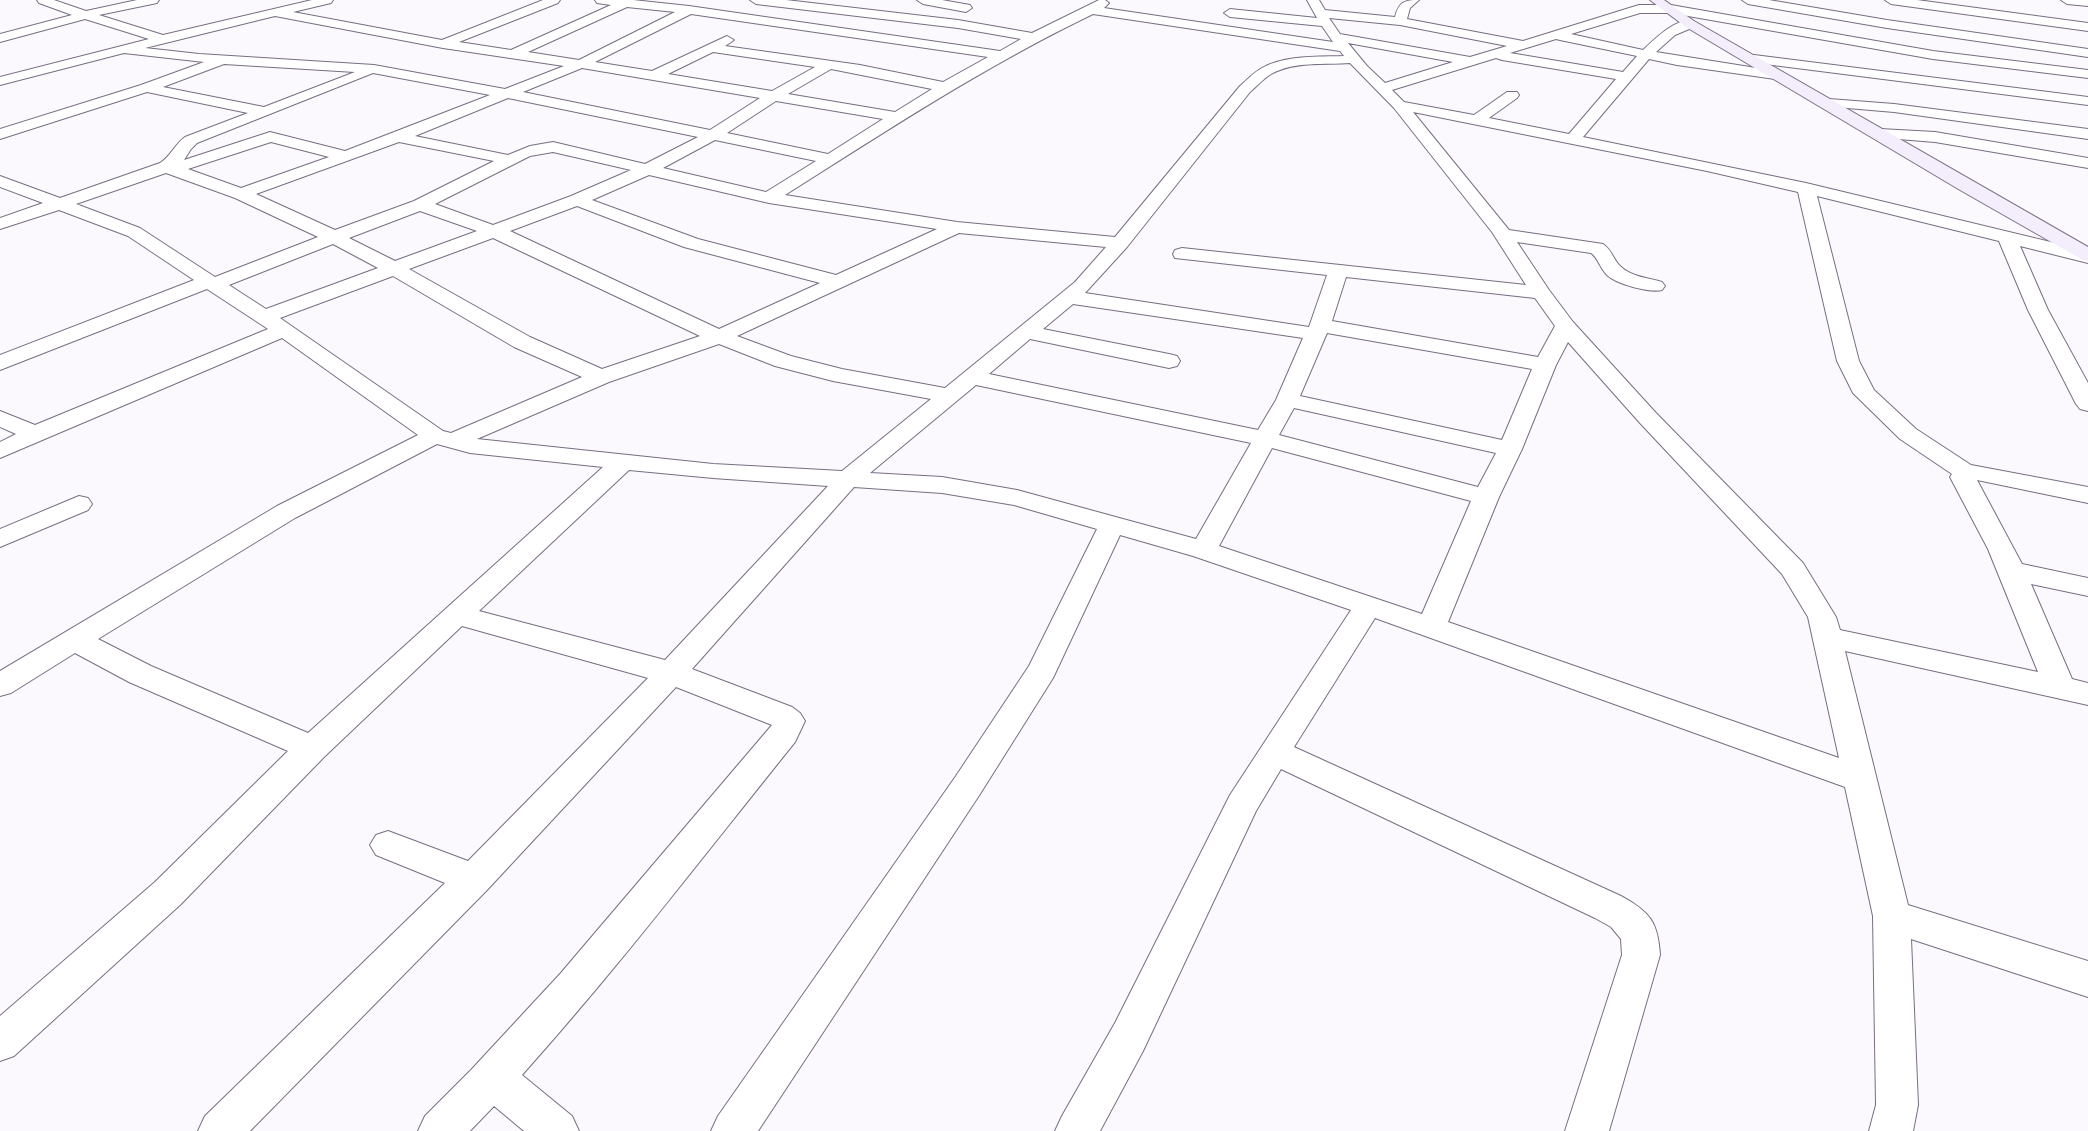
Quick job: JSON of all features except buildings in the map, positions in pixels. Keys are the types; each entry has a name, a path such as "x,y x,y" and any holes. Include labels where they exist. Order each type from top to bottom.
{"street":[{"path":"43,0 163,39"},
{"path":"0,38 85,15 153,0"},
{"path":"0,81 163,39 327,0"},
{"path":"417,54 554,0"},
{"path":"601,0 688,10 1002,55"},
{"path":"756,0 958,24 1034,37"},
{"path":"923,0 978,12 958,24"},
{"path":"1400,21 1404,6 1413,0"},
{"path":"1639,0 1665,3 1934,55 2088,74"},
{"path":"1748,0 1897,26 2088,53"},
{"path":"1891,0 2088,27"},
{"path":"2068,0 2088,2"},
{"path":"769,198 945,87 1034,37 1095,4 1126,2"},
{"path":"511,55 625,3"},
{"path":"1665,3 1690,24 2088,256"},
{"path":"1391,97 1472,62 1639,9 1665,3"},
{"path":"1095,4 1178,23 1326,24 1400,21 1527,45"},
{"path":"242,194 398,137 582,64 688,10"},
{"path":"1215,11 1326,24 1472,62"},
{"path":"274,12 442,44 582,64 897,117"},
{"path":"1178,23 1190,14"},
{"path":"653,76 712,48 761,21"},
{"path":"1326,24 1391,97 1504,235 1542,294 1566,326 1648,418 1793,569 1822,617 1858,778 1892,916 1897,1105 1891,1131"},
{"path":"220,1131 474,879 670,673 849,478 1082,286 1120,243 1245,89 1261,75 1272,69 1289,64 1326,24"},
{"path":"1573,139 1646,55 1670,32 1690,24"},
{"path":"1558,35 1646,55 1721,69 1779,75"},
{"path":"712,48 830,64 945,87"},
{"path":"124,49 224,60 374,69 831,159"},
{"path":"1496,55 1627,76"},
{"path":"0,134 146,88 224,60"},
{"path":"170,168 181,156 184,144 191,140 400,60"},
{"path":"1754,60 2088,101"},
{"path":"0,451 395,268 496,232 646,170 713,135 772,97 830,64"},
{"path":"146,88 263,112"},
{"path":"1477,120 1512,95"},
{"path":"1391,97 1477,120 1806,188 2088,256"},
{"path":"1829,104 1894,108 2088,134"},
{"path":"1880,134 1935,137 2088,163"},
{"path":"0,224 59,203 270,137 346,156"},
{"path":"398,137 512,160"},
{"path":"0,363 420,205 536,148 553,147 769,198 957,227 1120,243"},
{"path":"170,168 242,194 334,237 395,268 522,342 601,377"},
{"path":"0,181 134,232 274,323 443,439 470,446 713,471 942,485 1017,498 1203,550 1431,627 1858,778"},
{"path":"1806,188 1848,361 1864,393 1908,434 1966,472 1976,472 2088,495"},
{"path":"577,200 691,243 839,282"},
{"path":"420,205 496,232 719,337 783,362 833,374 948,395"},
{"path":"0,685 286,512 443,439 601,377 719,337 957,227"},
{"path":"1504,235 1596,248 1603,252 1614,271 1625,277 1655,286"},
{"path":"2007,237 2038,310 2088,404"},
{"path":"1182,254 1542,294"},
{"path":"1203,550 1287,400 1318,330 1338,270"},
{"path":"1068,297 1318,330 1545,365"},
{"path":"1431,627 1545,365 1566,326"},
{"path":"1026,332 1169,361"},
{"path":"970,377 1265,439 1486,497"},
{"path":"1287,400 1510,449"},
{"path":"0,418 35,434"},
{"path":"0,1042 168,893 312,748 623,462"},
{"path":"1966,472 1963,477 2074,691"},
{"path":"0,539 79,504"},
{"path":"734,1131 968,785 1042,670 1112,524"},
{"path":"2011,571 2088,587"},
{"path":"1077,1131 1133,1028 1242,805 1368,606"},
{"path":"440,1131 494,1078 593,964 784,733 789,722 781,715 670,673 457,615"},
{"path":"1826,637 2074,691"},
{"path":"75,640 140,674 312,748"},
{"path":"1274,752 1608,907 1624,916 1640,934 1641,955 1586,1131"},
{"path":"388,844 474,879"},
{"path":"1892,916 2088,979"},
{"path":"494,1078 557,1131"}]}
